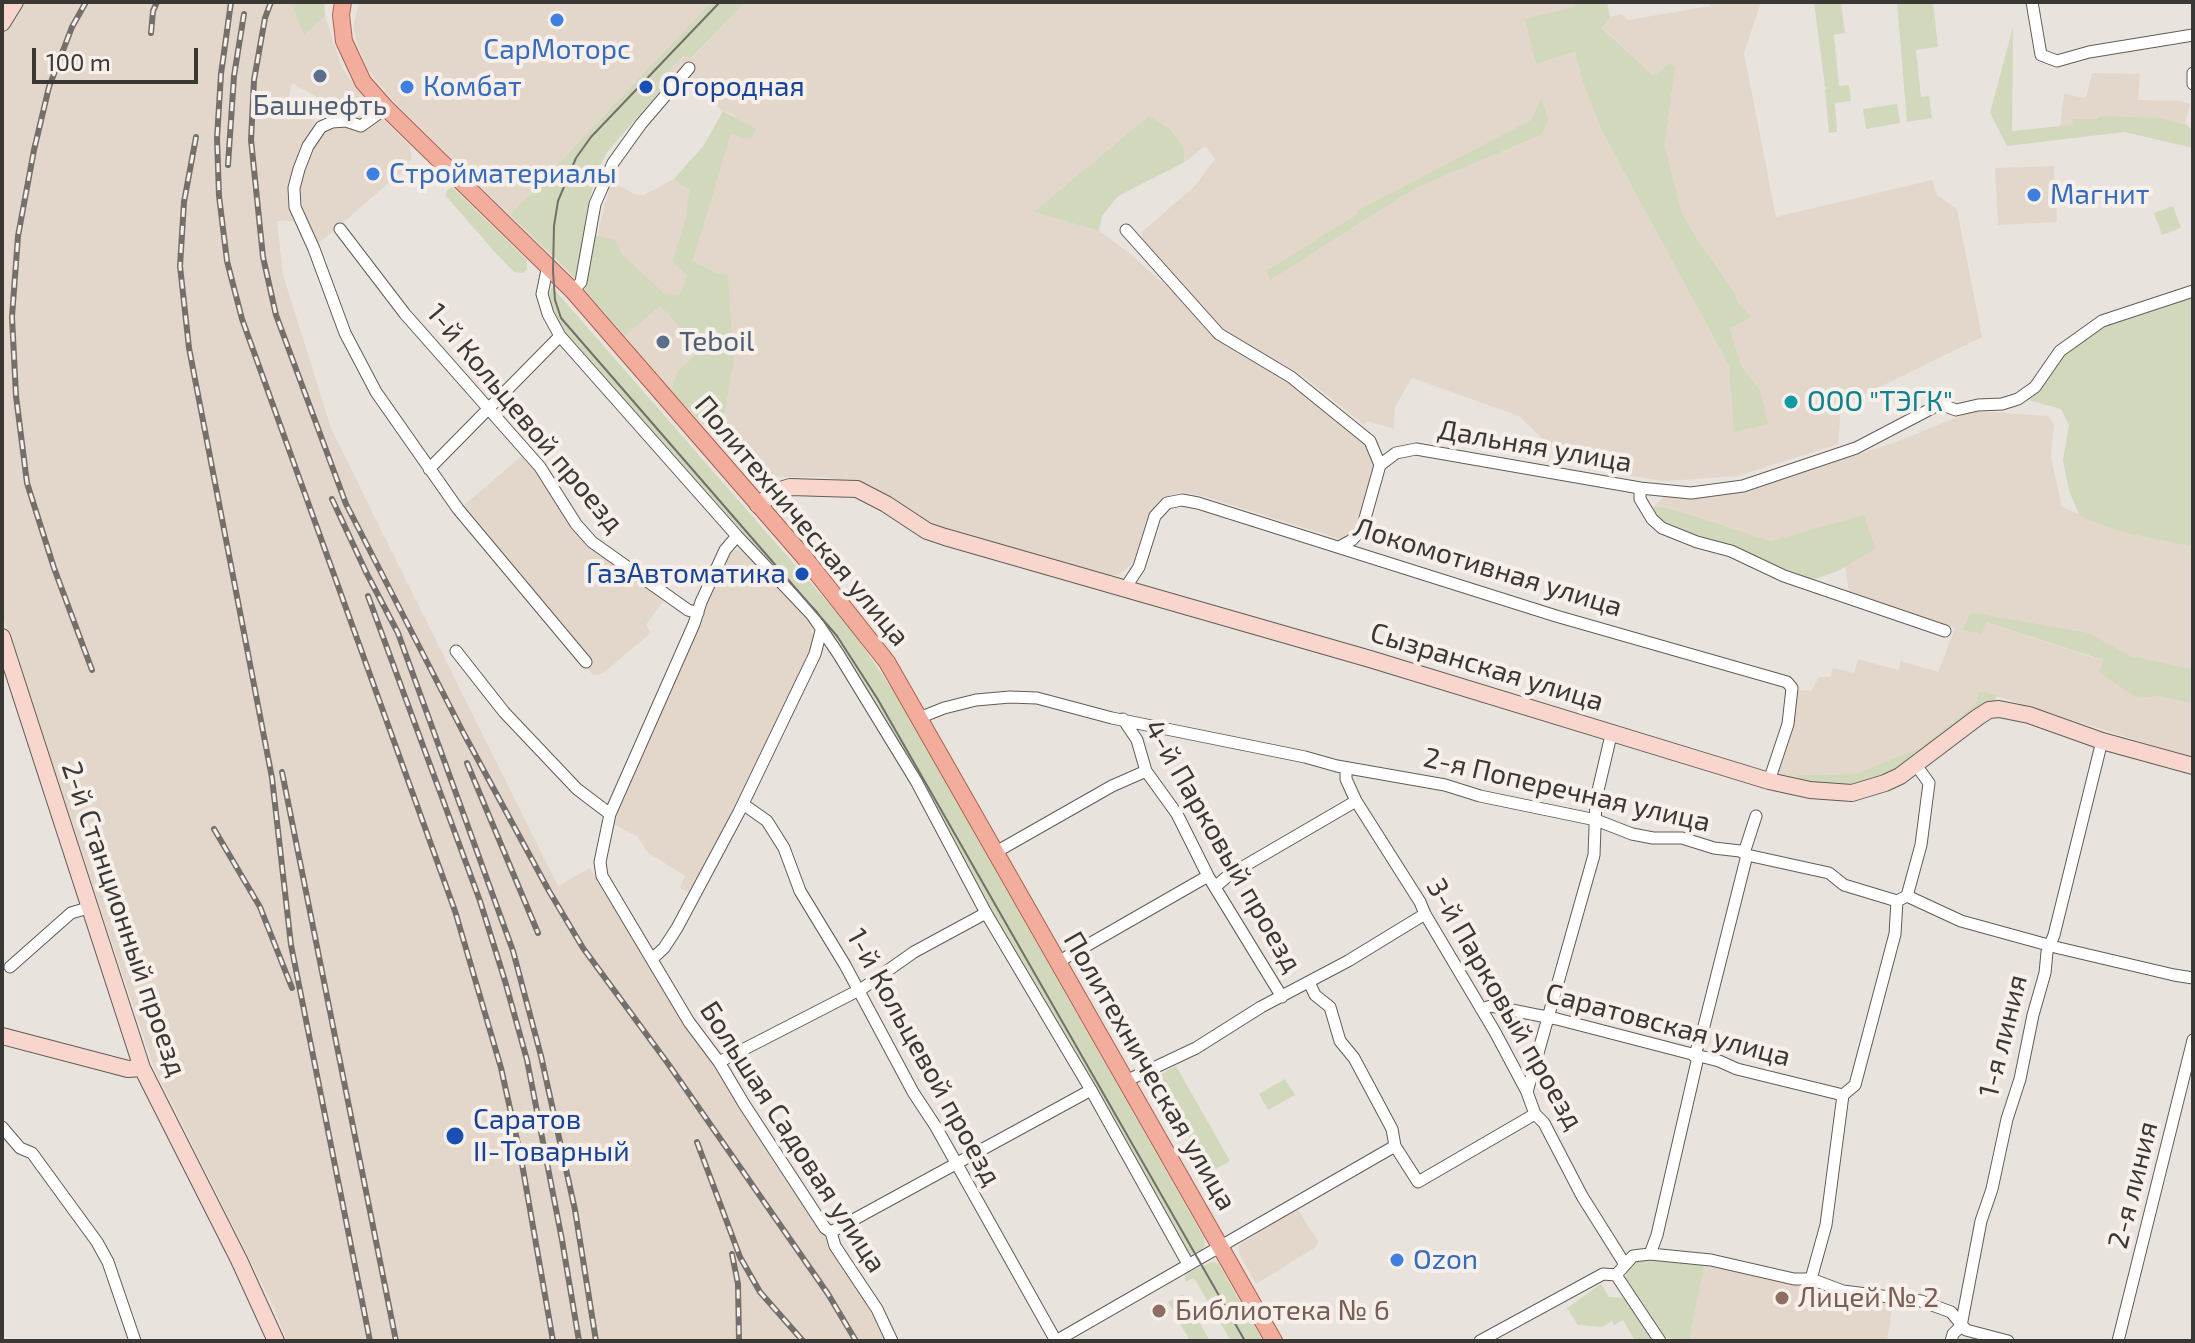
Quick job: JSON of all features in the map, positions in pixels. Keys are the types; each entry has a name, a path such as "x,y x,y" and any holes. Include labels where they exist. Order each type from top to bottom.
{"main road":[{"name":"Политехническая улица","path":"343,2 342,28 352,63 363,82 573,291 758,505 887,662 1274,1341"}],"street":[{"path":"2,23 15,2"},
{"path":"2032,2 2041,55 2057,61 2089,52 2193,35"},
{"path":"573,291 581,282 595,204 613,163 641,124 689,68"},
{"path":"2193,73 2193,84"},
{"path":"386,108 361,126 346,121 321,127 308,146 299,169 294,200 359,364 458,509 586,662"},
{"name":"1-й Кольцевой проезд","path":"340,229 374,277 540,467 576,524 592,542 688,610 698,613"},
{"path":"1126,230 1219,334 1291,377 1370,441 1380,465 1362,529 1341,546"},
{"path":"548,265 542,294 560,336 737,536 812,615 839,655 916,781 986,913 1091,1090 1188,1264"},
{"path":"1640,488 1691,493 1743,486 1856,448 1940,404 1956,410 2018,399 2035,387 2060,351 2102,321 2193,291"},
{"path":"429,469 560,336"},
{"name":"Дальняя улица","path":"1380,465 1396,453 1416,449 1640,488 1640,499 1652,519 1662,528 1731,551 1784,576 1945,631"},
{"name":"Сызранская улица","path":"758,505 777,491 790,487 857,489 927,531 1370,659 1769,781 1810,790 1852,793 1885,783 1916,765 1978,717 1989,710 1999,709 2029,715 2102,741 2193,766"},
{"name":"Локомотивная улица","path":"1124,590 1139,567 1155,516 1167,503 1182,500 1198,503 1556,616 1787,682 1792,688 1788,724 1769,781"},
{"name":"Большая Садовая улица","path":"737,536 725,550 610,814 600,862 602,876 689,1022 719,1062 825,1228 831,1232 835,1246 877,1309 892,1341"},
{"path":"652,959 664,948 677,928 743,804 815,654 821,631"},
{"name":"2-й Станционный проезд","path":"2,637 142,1068 239,1260 276,1341"},
{"path":"456,651 504,712 577,789 610,814"},
{"name":"2-я Поперечная улица","path":"919,718 976,700 1037,698 1346,768 1445,785 1480,796 1596,820 1642,836 1682,838 1829,873 1844,885 1902,898 1961,921 2193,978"},
{"name":"4-й Парковый проезд","path":"1123,719 1137,740 1146,771 1177,814 1211,881 1282,997"},
{"path":"1527,1092 1594,855 1596,799 1612,731"},
{"name":"1-я линия","path":"1951,1341 1961,1326 1981,1221 1992,1189 2102,741"},
{"path":"1811,1279 1826,1225 1843,1095 1855,1085 1902,898 1921,845 1929,783 1916,765"},
{"name":"3-й Парковый проезд","path":"1346,768 1346,779 1356,801 1420,902 1527,1092 1535,1114 1544,1123 1582,1196 1624,1263"},
{"path":"996,852 1112,786 1146,771"},
{"path":"1058,962 1211,881 1229,875 1356,801"},
{"name":"1-й Кольцевой проезд","path":"743,804 767,821 784,848 800,891 845,965 856,991 1056,1341"},
{"path":"1650,1254 1756,816"},
{"path":"10,967 71,913 91,907"},
{"path":"719,1062 856,991 897,967 914,952 986,913"},
{"path":"1126,1081 1196,1048 1261,1007 1425,914"},
{"name":"4-й Парковый проезд","path":"1309,982 1315,995 1330,1007 1340,1041 1354,1058 1392,1129 1395,1146 1418,1182 1535,1114"},
{"name":"Саратовская улица","path":"1481,1009 1491,1006 1549,1017 1843,1095"},
{"path":"2,1036 128,1069 142,1068"},
{"name":"2-я линия","path":"2118,1341 2193,1040"},
{"path":"831,1232 1091,1090"},
{"path":"2,1127 20,1148 32,1153 97,1242 108,1262 135,1341"},
{"path":"1056,1341 1395,1146"},
{"path":"1616,1275 1633,1256 1650,1254 1711,1260 1794,1279 1811,1279 1843,1291 1921,1301 1951,1312 1961,1326 1972,1332 2008,1341"},
{"path":"1480,1341 1603,1274 1616,1275"},
{"path":"1616,1275 1660,1341"}],"shaded area":[{"path":"23,2 290,2 304,35 325,16 342,68 373,110 372,115 362,122 292,83 288,103 310,111 315,117 295,169 300,221 277,221 283,275 332,431 558,886 590,868 687,1024 827,1236 887,1341 287,1341 274,1308 154,1068 2,614 2,35"},
{"path":"359,2 711,2 510,215 394,102 367,69 355,38 354,23"},
{"path":"745,2 1571,2 1574,7 1536,64 1575,52 1583,83 1602,131 1729,366 1735,432 1760,390 1742,367 1730,329 1752,317 1738,303 1735,293 1682,213 1665,146 1675,67 1654,76 1602,27 1610,17 1622,14 1628,20 1710,6 1711,2 1761,2 1744,53 1776,217 1932,180 1937,195 1957,209 1982,337 1841,406 1838,444 1738,476 1667,481 1623,475 1554,450 1519,416 1412,378 1395,407 1394,429 1367,421 1364,425 1299,373 1238,341 1218,325 1141,238 1143,231 1195,186 1215,159 1205,146 1185,162 1183,146 1170,129 1149,117 1035,212 1099,231 1128,252 1241,352 1286,380 1364,441 1374,468 1357,528 1348,536 1340,539 1203,496 1181,492 1159,500 1132,564 1119,574 1105,577 930,526 858,483 824,477 777,477 710,432 720,426 725,413 734,360 728,276 693,261 736,116 723,111 685,80 661,90 656,84 685,54 692,58","holes":["1541,99 1541,135 1416,188 1318,250 1268,269 1359,214 1358,211 1532,120"]},
{"path":"2092,73 2140,74 2138,100 2190,104 2185,124 2159,118 2074,119 2072,125 2060,127 2064,94 2086,98"},
{"path":"382,118 410,146 412,158 405,169 318,244 297,207 302,170 310,148 326,130 334,126"},
{"path":"2054,166 2057,222 1998,225 1995,168"},
{"path":"674,179 689,189 687,218 672,262 687,274 679,296 664,293 621,253 597,236 611,181 634,194 644,195"},
{"name":"Teboil","path":"660,306 701,349 677,372 671,390 625,336"},
{"path":"1973,411 2048,416 2054,424 2051,457 2062,507 2121,532 2193,547 2193,669 2131,656 2089,633 1985,622 2104,661 2137,698 2160,696 2193,704 2193,758 1980,691 1975,705 1918,749 1856,774 1799,775 1796,780 1782,777 1778,772 1799,690 1811,691 1819,677 1830,677 1833,668 1854,673 1858,659 1898,670 1901,661 1938,672 1955,628 1849,593 1845,566 1862,554 1785,539 1771,541 1692,515 1653,507 1665,496 1696,498 1747,491 1893,443"},
{"path":"525,453 573,525 665,598 646,625 651,633 602,674 593,675 461,508"},
{"path":"735,550 747,551 808,618 814,639 811,651 692,894 680,888 685,876 647,852 637,836 613,824 706,604 729,555"},
{"path":"1297,1208 1318,1241 1316,1247 1256,1284 1239,1254 1239,1245"},
{"name":"Лицей № 2","path":"1705,1263 1893,1302 1887,1341 1689,1341"}],"green space":[{"path":"290,2 324,2 325,16 304,35"},
{"path":"711,2 745,2 691,58 684,55 656,84 661,90 607,152 597,172 584,233 616,240 621,253 664,293 679,295 687,275 672,262 686,218 689,190 674,179 704,145 723,111 756,129 751,139 731,134 693,261 728,275 734,360 725,413 720,426 710,432 671,390 677,372 701,349 660,306 625,336 568,271 510,215"},
{"path":"1571,2 1607,2 1610,17 1602,28 1654,76 1670,63 1675,67 1665,146 1682,213 1735,293 1738,303 1752,317 1730,329 1742,367 1760,390 1768,424 1734,432 1729,366 1602,131 1583,83 1575,52 1536,64 1525,19 1574,7"},
{"path":"1814,2 1841,2 1845,33 1834,35 1839,86 1849,85 1851,101 1835,103 1837,132 1829,133 1825,89 1828,88 1825,87"},
{"path":"1897,2 1933,2 1938,47 1916,50 1921,97 1929,96 1932,118 1907,122"},
{"path":"2013,27 2012,131 2072,125 2073,119 2097,119 2100,116 2159,118 2185,124 2193,130 2193,148 2125,132 2007,146 1990,113"},
{"path":"1542,97 1548,120 1541,135 1416,188 1270,280 1267,270 1358,214 1357,211 1531,120"},
{"path":"1897,104 1900,123 1866,129 1863,109"},
{"path":"1149,116 1170,129 1183,146 1185,162 1118,196 1102,216 1099,231 1034,212"},
{"path":"452,187 527,260 527,269 523,273 514,272 446,196 446,191"},
{"path":"2173,206 2181,228 2162,235 2154,213"},
{"path":"552,287 850,628 892,689 1204,1238 1202,1250 1187,1256 1037,993 1029,973 991,913 937,811 813,612 562,330 548,297"},
{"path":"2193,294 2193,547 2121,532 2080,516 2069,491 2063,460 2069,425 2061,409 2025,399 2062,354 2094,330"},
{"path":"1653,507 1692,515 1771,541 1864,515 1875,549 1838,571 1812,580 1664,525 1652,513"},
{"path":"1969,614 2089,633 2131,656 2193,669 2193,704 2160,696 2137,698 2100,673 2103,660 1986,622 1982,634 1963,630"},
{"path":"1980,691 1997,695 1994,704 1898,772 1851,786 1811,785 1796,780 1798,775 1856,774 1918,749 1975,705"},
{"path":"1176,1066 1230,1161 1210,1172 1154,1078"},
{"path":"1285,1079 1295,1095 1268,1110 1259,1094"},
{"path":"1650,1257 1705,1263 1689,1341 1662,1337 1626,1280 1626,1270 1637,1261"},
{"path":"1212,1262 1218,1263 1263,1341 1231,1341 1194,1278 1185,1282 1185,1274"},
{"path":"1601,1284 1609,1297 1625,1298 1651,1341 1635,1341 1623,1320 1614,1325 1612,1321 1602,1327 1578,1325 1567,1308"},
{"path":"1183,1294 1210,1341 1190,1341 1168,1302"}],"tram line":[{"path":"720,2 591,137 576,158 558,201 554,226 555,300 561,318 837,636 877,698 1245,1341"}],"railway":[{"path":"86,2 72,27 49,87 34,150 18,236 12,317 16,396 27,483 54,568 92,670"},
{"path":"151,33 157,2"},
{"path":"231,2 221,74 217,138 219,196 227,261 242,319 455,911 501,1068 521,1158 553,1341"},
{"path":"271,2 265,18 254,80 251,140 263,257 276,315 346,504 464,734 583,948 669,1065 828,1294 856,1341"},
{"path":"228,165 234,76 244,14"},
{"path":"196,137 184,202 180,266 189,348 272,778 291,945 370,1341"},
{"path":"332,499 398,633 513,951 541,1056 575,1210 596,1341"},
{"path":"368,596 480,901 505,981 527,1060 579,1341"},
{"path":"467,763 538,933"},
{"path":"282,772 396,1341"},
{"path":"214,829 260,907 292,988"},
{"path":"697,1142 740,1257 760,1292 803,1341"},
{"path":"732,1254 738,1284 739,1341"}],"place":[{"name":"СарМоторс","path":"557,20"},
{"name":"Башнефть","path":"320,76"},
{"name":"Комбат","path":"407,87"},
{"name":"Огородная","path":"646,87"},
{"name":"Стройматериалы","path":"373,174"},
{"name":"Магнит","path":"2034,195"},
{"name":"Teboil","path":"663,342"},
{"name":"ООО \"ТЭГК\"","path":"1791,402"},
{"name":"ГазАвтоматика","path":"802,574"},
{"name":"Саратов II-Товарный","path":"455,1136"},
{"name":"Ozon","path":"1397,1260"},
{"name":"Лицей № 2","path":"1782,1298"},
{"name":"Библиотека № 6","path":"1159,1311"}]}
